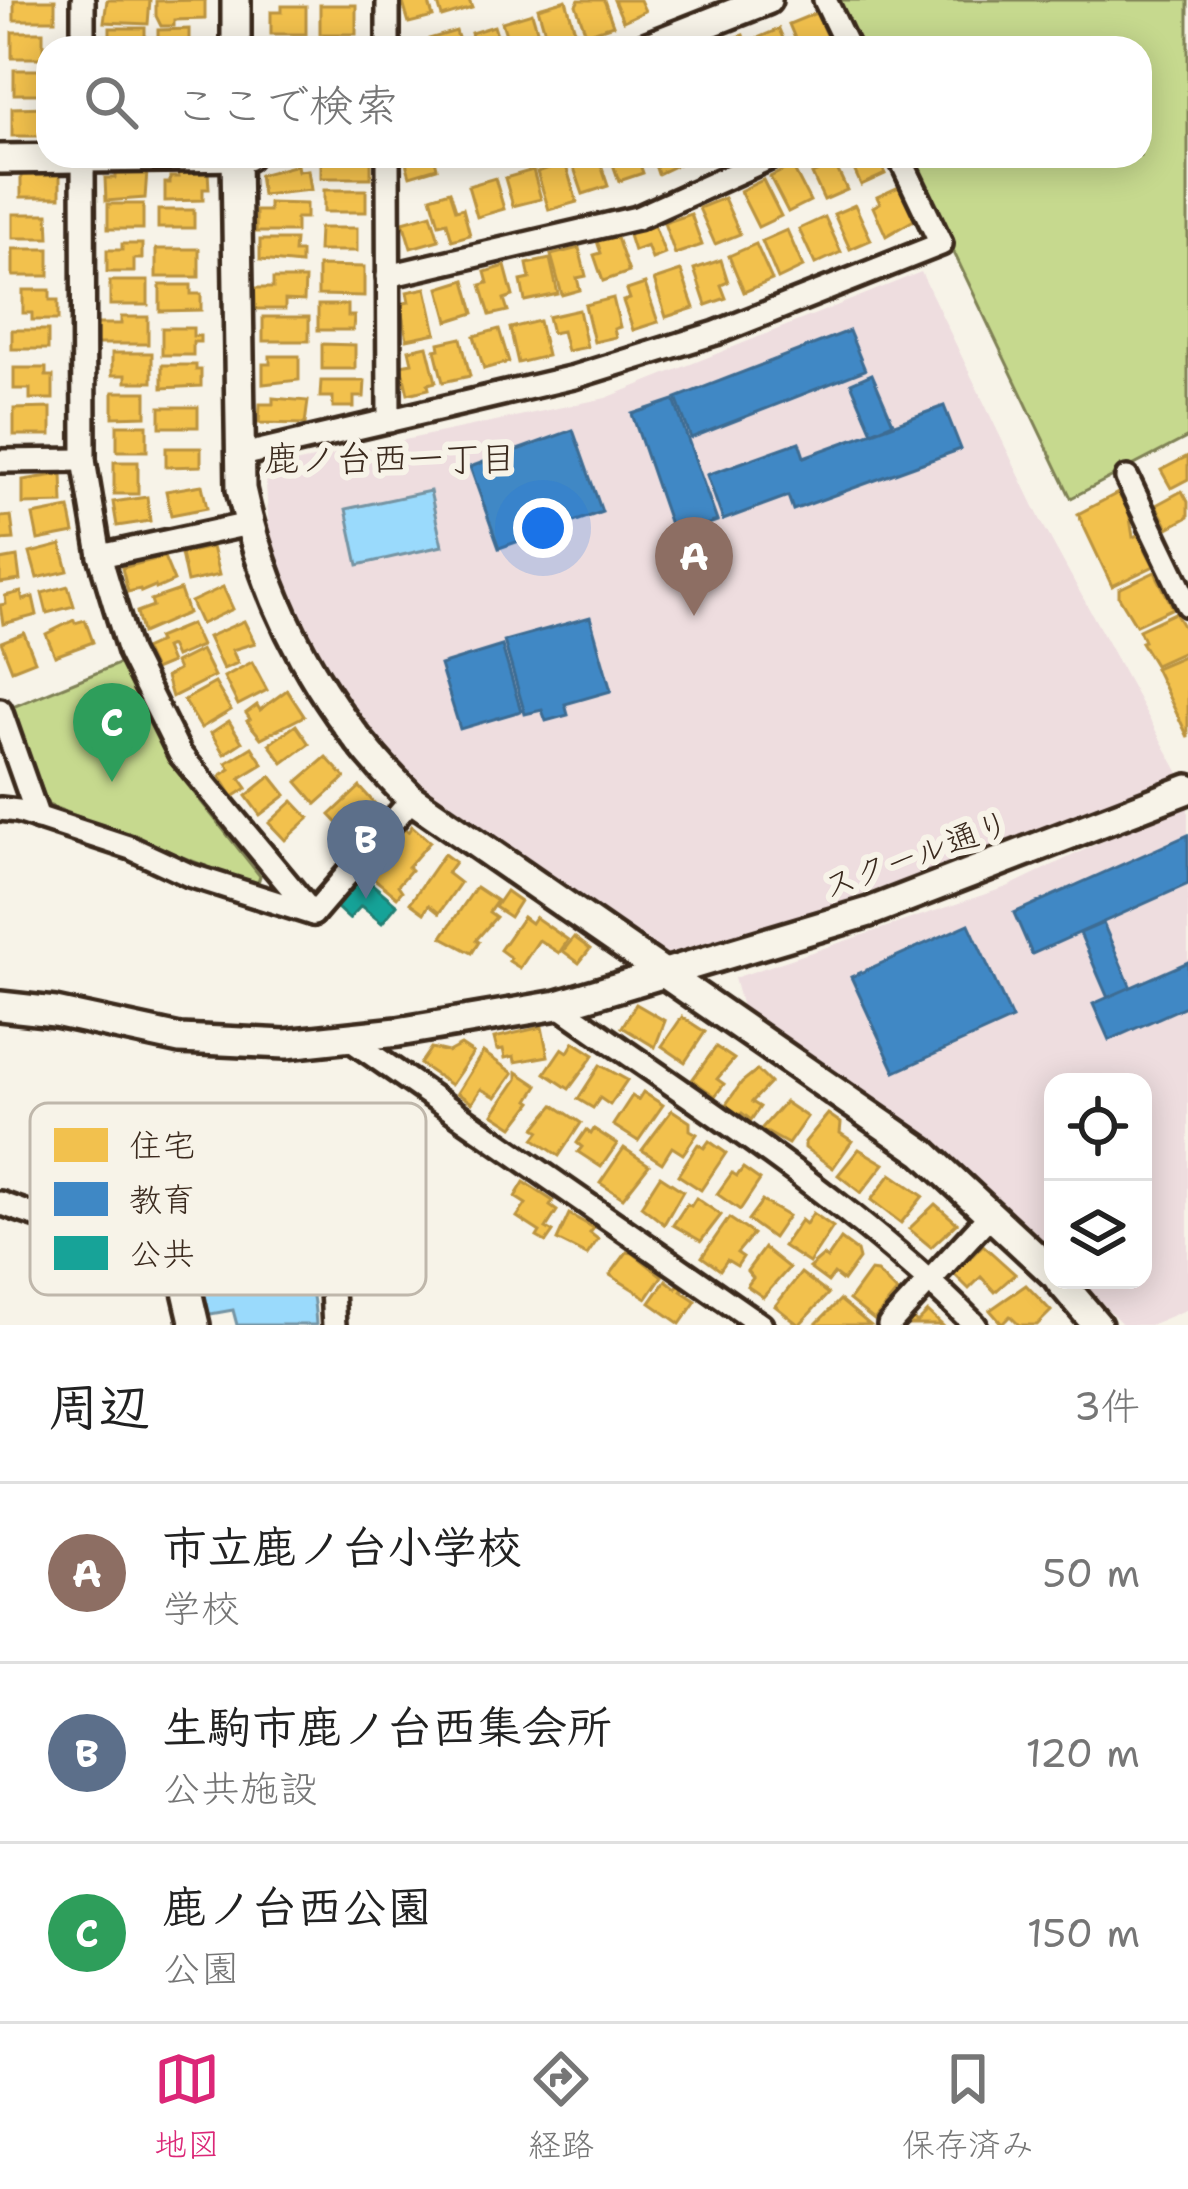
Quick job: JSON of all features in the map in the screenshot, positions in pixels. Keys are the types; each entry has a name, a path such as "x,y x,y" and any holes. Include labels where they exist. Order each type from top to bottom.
{"street":[{"path":"83,0 83,36"},
{"path":"236,0 236,36"},
{"path":"388,0 388,36"},
{"path":"676,36 767,0"},
{"path":"825,0 842,36"},
{"path":"0,159 36,158"},
{"path":"83,168 84,460 100,556 129,652 179,754 313,914"},
{"path":"240,168 238,456 249,524 269,584 304,662 343,723 412,799 924,1153 1044,1264"},
{"path":"388,168 388,422"},
{"path":"388,276 637,218 747,168"},
{"path":"238,456 574,377 716,334 941,244 905,168"},
{"path":"0,460 84,460"},
{"path":"1127,478 1188,605"},
{"path":"100,556 249,524"},
{"path":"1167,562 1188,551"},
{"path":"0,710 38,818"},
{"name":"スクール通り","path":"0,1006 55,1012 179,1039 286,1044 558,1005 869,912 1188,789"},
{"path":"313,914 412,799"},
{"path":"0,809 131,848 189,875 313,914"},
{"path":"558,1005 849,1210 975,1325"},
{"path":"348,1038 761,1325"},
{"path":"0,1203 30,1211"},
{"path":"889,1325 991,1214"},
{"path":"1067,1289 1097,1325"},
{"path":"188,1295 195,1325"},
{"path":"333,1295 334,1325"}],"shaded area":[{"path":"921,272 1041,521 1180,775 1063,826 667,961 417,789 371,740 336,693 289,601 269,531 265,469 606,398"},
{"path":"1188,800 1188,1309 1150,1325 1123,1325 1089,1289 1152,1289 1152,1073 1044,1073 1044,1243 974,1176 899,1117 744,1015 734,978 1007,887"}],"green space":[{"path":"836,0 1188,0 1188,437 1071,498 914,168 1152,168 1152,36 852,36"},
{"path":"123,662 168,760 260,876 257,886 48,805 10,708"}],"water":[{"path":"430,491 442,546 358,565 346,509"},
{"path":"200,1295 313,1295 316,1325 237,1325 233,1310 205,1315"}],"building: 住宅":[{"path":"14,0 55,0 55,20 14,20"},
{"path":"107,0 150,0 148,24 104,22"},
{"path":"205,0 205,19 174,20 174,26 161,26 156,16 156,1"},
{"path":"402,0 428,0 433,17 409,23"},
{"path":"437,0 469,0 472,8 442,17"},
{"path":"566,0 575,31 546,36 538,8"},
{"path":"579,0 604,0 613,25 586,34 576,5"},
{"path":"614,0 640,0 645,11 623,21"},
{"path":"320,5 356,5 356,34 320,34"},
{"path":"282,6 306,6 306,34 271,34 271,12 282,12"},
{"path":"532,13 539,36 506,36 502,22"},
{"path":"816,13 827,36 794,36 789,24"},
{"path":"494,26 497,36 472,36"},
{"path":"110,28 145,28 145,36 110,36"},
{"path":"189,29 189,36 158,36 158,30"},
{"path":"12,32 43,32 36,36 36,58 12,58"},
{"path":"14,70 36,70 36,94 14,94"},
{"path":"36,107 36,136 12,136 12,108"},
{"path":"286,168 308,170 311,190 262,195 259,175"},
{"path":"321,168 371,168 371,178 321,178"},
{"path":"408,168 437,168 410,176"},
{"path":"567,168 577,202 549,210 537,172"},
{"path":"574,168 602,168 608,186 583,194"},
{"path":"614,168 641,168 643,173 619,181"},
{"path":"793,168 810,201 788,212 770,177"},
{"path":"837,168 847,190 824,200 812,174"},
{"path":"853,168 882,168 885,174 861,185"},
{"path":"533,170 541,199 513,206 505,178"},
{"path":"60,171 60,197 21,197 21,172"},
{"path":"147,171 145,198 106,201 105,178 115,178 115,172"},
{"path":"208,171 209,189 203,189 203,200 165,201 165,183 170,183 170,177 179,177 178,172"},
{"path":"495,178 504,209 477,217 468,186"},
{"path":"763,180 781,216 758,227 740,191"},
{"path":"899,187 914,220 886,236 873,207 880,203 877,197"},
{"path":"324,190 366,190 366,212 324,212"},
{"path":"450,191 456,210 463,208 470,235 452,240 447,222 439,224 431,197"},
{"path":"724,198 740,234 715,244 699,208"},
{"path":"269,203 306,204 306,218 296,218 296,232 256,232 256,211 269,211"},
{"path":"108,204 143,204 143,229 108,229"},
{"path":"855,205 871,240 850,249 834,214"},
{"path":"158,210 194,210 194,228 158,228"},
{"path":"13,214 48,214 49,238 13,238"},
{"path":"431,214 439,240 411,248 403,222"},
{"path":"691,214 702,245 675,254 664,223"},
{"path":"825,217 841,252 815,264 799,229"},
{"path":"652,220 665,254 652,259 647,246 634,251 627,229"},
{"path":"319,228 357,228 357,251 318,251"},
{"path":"787,230 803,267 778,279 762,241"},
{"path":"616,235 629,272 603,281 594,255 601,253 597,241"},
{"path":"260,240 295,240 294,252 301,252 301,264 260,260"},
{"path":"122,244 142,244 142,259 134,259 134,272 107,272 107,250 122,250"},
{"path":"756,244 772,280 744,292 729,256"},
{"path":"579,248 586,276 577,278 580,290 562,295 551,255"},
{"path":"13,249 49,249 49,276 13,276"},
{"path":"156,249 199,249 199,277 156,277"},
{"path":"550,259 558,294 525,301 521,281 530,279 527,264"},
{"path":"721,260 728,282 721,285 726,298 706,305 694,269"},
{"path":"318,266 364,267 364,296 318,295"},
{"path":"505,266 513,296 504,299 508,311 490,315 481,285 488,283 485,272"},
{"path":"681,271 694,308 666,317 654,280"},
{"path":"273,279 305,279 304,301 285,300 285,309 254,309 254,288 273,288"},
{"path":"465,280 474,313 448,321 439,288"},
{"path":"110,281 148,281 148,305 110,305"},
{"path":"645,284 658,322 633,330 623,301 630,299 627,290"},
{"path":"160,285 191,285 191,294 201,294 201,310 160,311"},
{"path":"426,288 436,333 407,339 400,304 409,302 407,292"},
{"path":"23,290 50,290 50,300 58,300 58,320 32,320 32,313 23,313"},
{"path":"613,298 620,327 614,329 616,337 594,342 585,305"},
{"path":"318,305 348,305 348,316 354,316 353,330 318,330"},
{"path":"579,310 587,347 567,351 562,331 552,333 548,317"},
{"path":"121,317 148,317 148,344 96,344 96,324 121,324"},
{"path":"263,317 309,317 309,341 263,341"},
{"path":"539,321 547,356 518,363 510,328"},
{"path":"162,328 193,328 200,342 193,342 193,355 162,355"},
{"path":"499,329 509,362 484,369 474,336"},
{"path":"12,330 48,330 48,349 12,349"},
{"path":"461,338 470,376 443,382 435,350 440,349 439,343"},
{"path":"322,344 355,345 355,369 322,369"},
{"path":"427,346 436,382 428,384 429,389 408,394 401,365 412,363 409,350"},
{"path":"112,353 152,353 152,382 126,382 126,375 112,375"},
{"path":"270,356 299,356 299,380 263,384 263,364 270,364"},
{"path":"162,365 196,365 201,370 201,386 162,388"},
{"path":"14,368 46,368 46,376 53,376 53,399 30,399 30,389 14,389"},
{"path":"321,381 365,381 364,397 354,397 354,407 333,407 333,397 320,397"},
{"path":"113,392 146,392 146,416 113,417"},
{"path":"273,398 308,401 305,424 259,423 260,404 273,404"},
{"path":"160,407 198,407 198,427 160,427"},
{"path":"51,408 51,435 14,435 14,409"},
{"path":"117,425 147,425 147,451 117,451"},
{"path":"166,448 201,448 201,466 166,467"},
{"path":"1188,456 1188,479 1171,488 1161,470"},
{"path":"114,462 138,462 138,494 114,494"},
{"path":"62,474 63,503 23,504 23,480"},
{"path":"202,485 207,508 171,515 166,491"},
{"path":"1182,491 1188,517 1168,528 1156,505"},
{"path":"1118,493 1129,512 1133,537 1138,535 1154,566 1112,586 1078,514"},
{"path":"147,497 150,521 117,526 113,502"},
{"path":"69,508 74,533 38,540 33,515"},
{"path":"11,516 14,539 0,540 0,517"},
{"path":"61,545 68,571 37,578 30,553"},
{"path":"212,547 219,575 187,582 181,554"},
{"path":"17,557 20,580 0,583 0,560"},
{"path":"164,557 174,581 128,592 122,568"},
{"path":"1155,572 1173,608 1136,625 1119,589"},
{"path":"68,586 74,606 47,613 42,593"},
{"path":"223,587 233,609 201,624 191,602"},
{"path":"180,590 188,613 142,633 137,612 153,606 151,600"},
{"path":"21,592 23,600 33,597 37,615 3,624 0,605 6,604 5,596"},
{"path":"1175,613 1188,634 1188,650 1155,665 1139,630"},
{"path":"74,620 85,620 93,642 55,656 46,634"},
{"path":"244,621 255,643 232,650 238,663 223,669 208,637"},
{"path":"191,624 201,646 175,657 170,646 165,648 171,663 154,670 144,649 159,642 157,638"},
{"path":"24,633 35,661 12,670 1,642"},
{"path":"201,650 214,676 172,697 166,677 178,670 175,663"},
{"path":"1188,654 1188,737 1155,668"},
{"path":"252,662 267,690 238,705 224,677"},
{"path":"215,683 231,710 201,728 184,700"},
{"path":"287,690 304,716 261,738 246,713 257,705 260,710"},
{"path":"229,721 242,742 224,754 211,733"},
{"path":"296,725 309,744 283,763 269,744"},
{"path":"252,747 263,764 240,778 247,788 233,797 220,776 230,769 226,763"},
{"path":"326,757 345,778 316,804 297,782"},
{"path":"271,776 286,795 260,815 246,796"},
{"path":"360,787 375,804 345,831 330,815"},
{"path":"293,801 309,818 285,840 269,823"},
{"path":"402,826 408,832 412,826 430,842 408,867 411,870 398,885 402,891 397,897 362,869"},
{"path":"444,854 455,862 447,873 460,883 439,913 429,905 424,913 410,903"},
{"path":"476,887 497,901 489,912 496,917 476,940 472,953 442,937"},
{"path":"506,891 520,901 510,917 495,907"},
{"path":"523,917 531,923 535,917 568,940 559,953 539,940 520,968 500,950"},
{"path":"574,937 590,949 579,963 563,951"},
{"path":"636,1004 665,1021 655,1047 622,1027"},
{"path":"682,1017 705,1032 685,1062 662,1046"},
{"path":"542,1027 548,1056 515,1062 514,1056 505,1058 503,1049 497,1050 494,1038"},
{"path":"574,1042 594,1055 569,1089 545,1073 562,1048 568,1052"},
{"path":"461,1045 473,1053 451,1085 420,1064 431,1048 448,1052"},
{"path":"716,1047 734,1059 717,1079 724,1084 715,1096 692,1080"},
{"path":"483,1052 513,1073 496,1097 481,1089 472,1103 457,1093"},
{"path":"600,1065 627,1080 610,1105 600,1098 593,1108 578,1099"},
{"path":"757,1070 770,1083 752,1102 760,1107 751,1120 727,1109 727,1103"},
{"path":"517,1072 538,1086 513,1127 493,1114"},
{"path":"643,1092 663,1105 638,1141 613,1125 632,1096 638,1100"},
{"path":"785,1102 807,1117 788,1144 761,1129"},
{"path":"554,1105 581,1123 559,1156 534,1139 540,1131 535,1128"},
{"path":"672,1110 690,1122 690,1130 697,1134 683,1154 672,1147 662,1163 642,1150"},
{"path":"828,1114 841,1123 840,1133 852,1141 833,1168 805,1148"},
{"path":"594,1129 617,1144 601,1167 578,1152 582,1147 577,1143 586,1130 591,1134"},
{"path":"709,1141 726,1153 701,1190 678,1175 698,1144 704,1148"},
{"path":"624,1148 649,1165 623,1198 600,1183"},
{"path":"859,1149 884,1164 861,1193 838,1175"},
{"path":"743,1168 760,1180 740,1210 717,1194 732,1173 737,1176"},
{"path":"891,1174 923,1196 901,1223 871,1200"},
{"path":"660,1176 683,1191 664,1224 641,1206"},
{"path":"524,1182 553,1201 550,1206 557,1211 546,1228 553,1232 546,1242 537,1237 540,1232 517,1217 526,1204 515,1197"},
{"path":"696,1198 721,1215 701,1241 673,1225"},
{"path":"762,1201 788,1216 773,1238 748,1220"},
{"path":"935,1204 957,1223 931,1247 909,1229"},
{"path":"813,1213 833,1227 809,1263 783,1246 801,1220 806,1224"},
{"path":"569,1214 594,1228 590,1233 598,1239 587,1255 557,1240"},
{"path":"729,1218 753,1234 737,1253 743,1257 737,1266 727,1260 720,1270 702,1257"},
{"path":"841,1239 857,1251 859,1259 843,1281 834,1274 828,1282 809,1268 823,1256 827,1259"},
{"path":"983,1245 1015,1274 995,1292 981,1277 969,1289 954,1274"},
{"path":"764,1248 789,1268 763,1297 747,1286 753,1278 747,1271"},
{"path":"627,1252 662,1276 647,1298 610,1275"},
{"path":"870,1271 897,1292 874,1320 849,1300"},
{"path":"801,1273 828,1294 799,1325 775,1306"},
{"path":"666,1280 676,1288 679,1284 696,1301 680,1324 650,1303"},
{"path":"1026,1285 1051,1311 1037,1325 1019,1325 1010,1316 1002,1324 990,1310"},
{"path":"840,1300 870,1325 815,1325"},
{"path":"928,1312 942,1325 907,1325 913,1319 917,1323"}],"building: 教育":[{"path":"849,331 865,370 691,438 676,398"},
{"path":"872,374 893,423 872,432 851,383"},
{"path":"674,400 717,521 674,536 632,414"},
{"path":"944,406 961,449 793,510 788,496 723,520 707,475 799,442 804,457"},
{"path":"573,430 602,512 499,548 470,467"},
{"path":"590,617 611,691 565,704 568,715 546,721 542,710 525,714 504,641"},
{"path":"502,646 521,711 460,729 440,665"},
{"path":"1188,835 1188,884 1032,954 1014,913"},
{"path":"1103,923 1131,988 1108,998 1080,933"},
{"path":"969,924 1012,1019 895,1072 851,977"},
{"path":"1188,962 1188,1005 1109,1040 1093,1004"}],"building: 公共":[{"path":"359,873 397,905 382,923 361,906 349,919 335,906"}],"place":[{"name":"市立鹿ノ台小学校","path":"694,616"},
{"name":"鹿ノ台西公園","path":"112,782"},
{"name":"生駒市鹿ノ台西集会所","path":"366,899"}],"district":[{"name":"鹿ノ台西一丁目","path":"390,458"}]}
